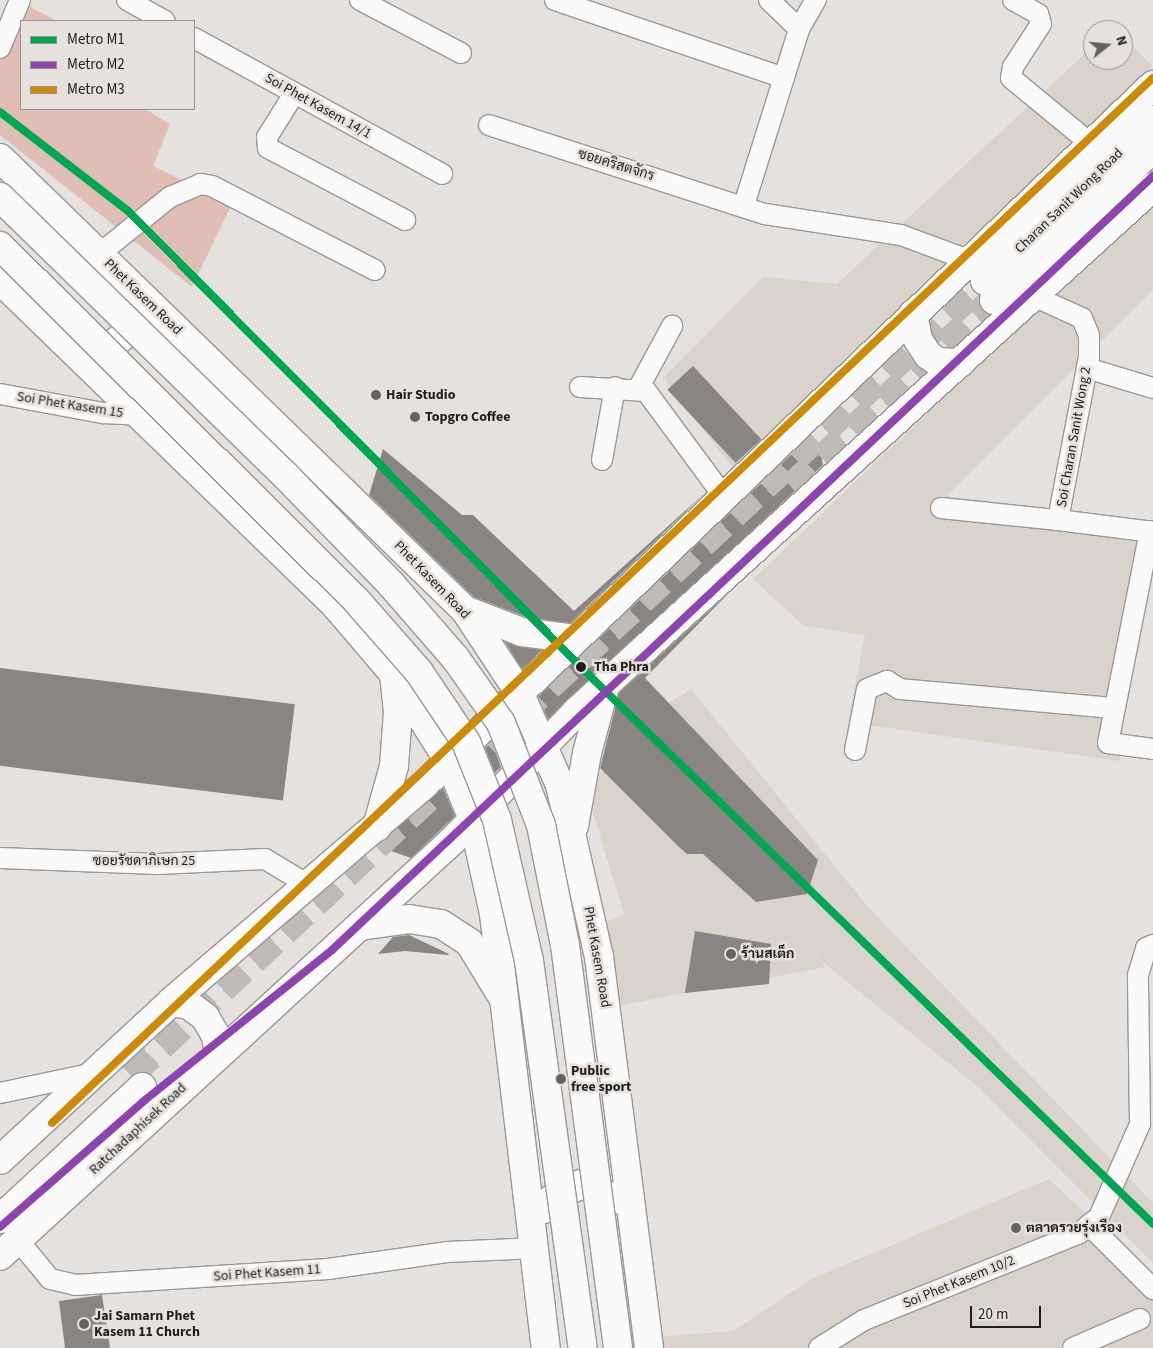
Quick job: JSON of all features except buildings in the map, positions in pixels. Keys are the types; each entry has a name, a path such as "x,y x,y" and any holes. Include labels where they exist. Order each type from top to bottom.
{"main road":[{"name":"Charan Sanit Wong Road","path":"449,761 519,692 726,498 968,260 1153,86"},
{"name":"Charan Sanit Wong Road","path":"1153,120 989,290 1153,148"},
{"name":"Phet Kasem Road","path":"0,158 465,610 519,692 544,744 573,830 599,957 649,1348"},
{"path":"473,819 544,744 605,686 960,363 1031,295 1153,187"},
{"name":"Phet Kasem Road","path":"0,197 285,475 390,583 456,659 501,723 541,824 565,946 618,1348"},
{"path":"0,246 356,600 419,672 466,742 497,820 529,961 583,1348"},
{"path":"59,337 93,349 109,348 126,333 130,317 122,278"},
{"path":"0,280 336,606 394,674 449,761 473,819 494,914 507,1005 546,1348"},
{"path":"913,314 918,340 928,355 938,362 960,363"},
{"path":"465,610 522,632 575,639"},
{"path":"377,827 395,758 398,712 394,674"},
{"path":"573,830 587,753 605,686"},
{"path":"0,1160 98,1073 171,1002 310,886 449,761"},
{"name":"Ratchadaphisek Road","path":"9,1248 360,926 473,819"},
{"path":"360,926 409,919 441,924 469,942 507,1005"},
{"path":"171,1002 189,1005 205,1017 216,1036 219,1054"},
{"name":"Ratchadaphisek Road","path":"0,1195 136,1081 0,1219"},
{"path":"534,1236 552,1199 582,1184 612,1194 632,1215"}],"street":[{"path":"0,48 20,0"},
{"path":"127,0 163,20"},
{"path":"360,0 461,53"},
{"path":"555,0 784,78"},
{"path":"769,0 799,28"},
{"path":"744,205 799,28 816,0"},
{"path":"1013,0 1038,14 1041,24 1013,66 1011,78 1091,144"},
{"name":"Soi Phet Kasem 14/1","path":"195,39 442,174"},
{"path":"294,94 267,137 268,148 405,220"},
{"name":"ซอยคริสตจักร","path":"489,126 744,205 765,214 900,234 968,260"},
{"path":"98,255 170,197 200,184 212,186 375,270"},
{"name":"Soi Charan Sanit Wong 2","path":"1031,295 1087,323 1086,368 1058,520 1151,532"},
{"path":"638,389 672,326"},
{"path":"1086,368 1153,388"},
{"path":"580,388 615,387 646,391 656,401 726,498"},
{"path":"602,460 615,387"},
{"name":"Soi Phet Kasem 15","path":"0,394 103,413 139,415"},
{"path":"941,508 1058,520"},
{"path":"1151,532 1108,743 1153,749"},
{"path":"855,750 867,689 887,681 900,689 1114,708"},
{"name":"ซอยรัชดาภิเษก 25","path":"0,858 158,864 265,859 310,886"},
{"name":"Soi Phet Kasem 10/2","path":"832,1344 1078,1234 1099,1217 1119,1179 1140,1124 1138,975 1146,948 1153,945"},
{"path":"0,1093 98,1073"},
{"path":"1089,1225 1153,1289"},
{"name":"Soi Phet Kasem 11","path":"9,1248 50,1278 76,1285 328,1269 447,1252 534,1236"},
{"path":"1073,1348 1140,1319"}],"shaded area":[{"path":"19,1 55,20 20,20 20,110 147,110 170,124 153,166 232,204 192,287 0,135 0,48"},
{"path":"1133,46 1152,66 733,468 663,378 763,277 837,284 1083,55 1083,70 1133,70"},
{"path":"1153,199 1153,290 947,496 1140,519 1120,761 848,722 865,635 804,626 753,579"},
{"path":"691,689 867,906 1153,1203 1153,1263 977,1086 810,952 826,967 616,1006 604,923 624,914 589,800 615,737"},
{"name":"ตลาดรวยรุ่งเรือง","path":"1049,1179 1153,1278 1153,1348 657,1348 655,1337 733,1331 811,1279"}],"tunnel":[{"path":"487,744 985,281"},
{"path":"791,487 994,300"},
{"path":"130,1075 437,790"}],"railway":[{"path":"52,1123 551,651"},
{"path":"0,1227 145,1100 332,950 601,698"}],"metro line":[{"name":"M3","path":"52,1123 1153,78"},
{"name":"M1","path":"0,112 128,211 594,680 1153,1224"},
{"name":"M2","path":"0,1227 145,1100 332,950 1153,176"}],"place":[{"name":"Hair Studio","path":"376,395"},
{"name":"Topgro Coffee","path":"415,417"},
{"name":"Tha Phra","path":"581,667"},
{"name":"ร้านสเต็ก","path":"731,954"},
{"name":"Public free sport","path":"561,1079"},
{"name":"ตลาดรวยรุ่งเรือง","path":"1016,1228"},
{"name":"Jai Samarn Phet Kasem 11 Church","path":"84,1324"}]}
